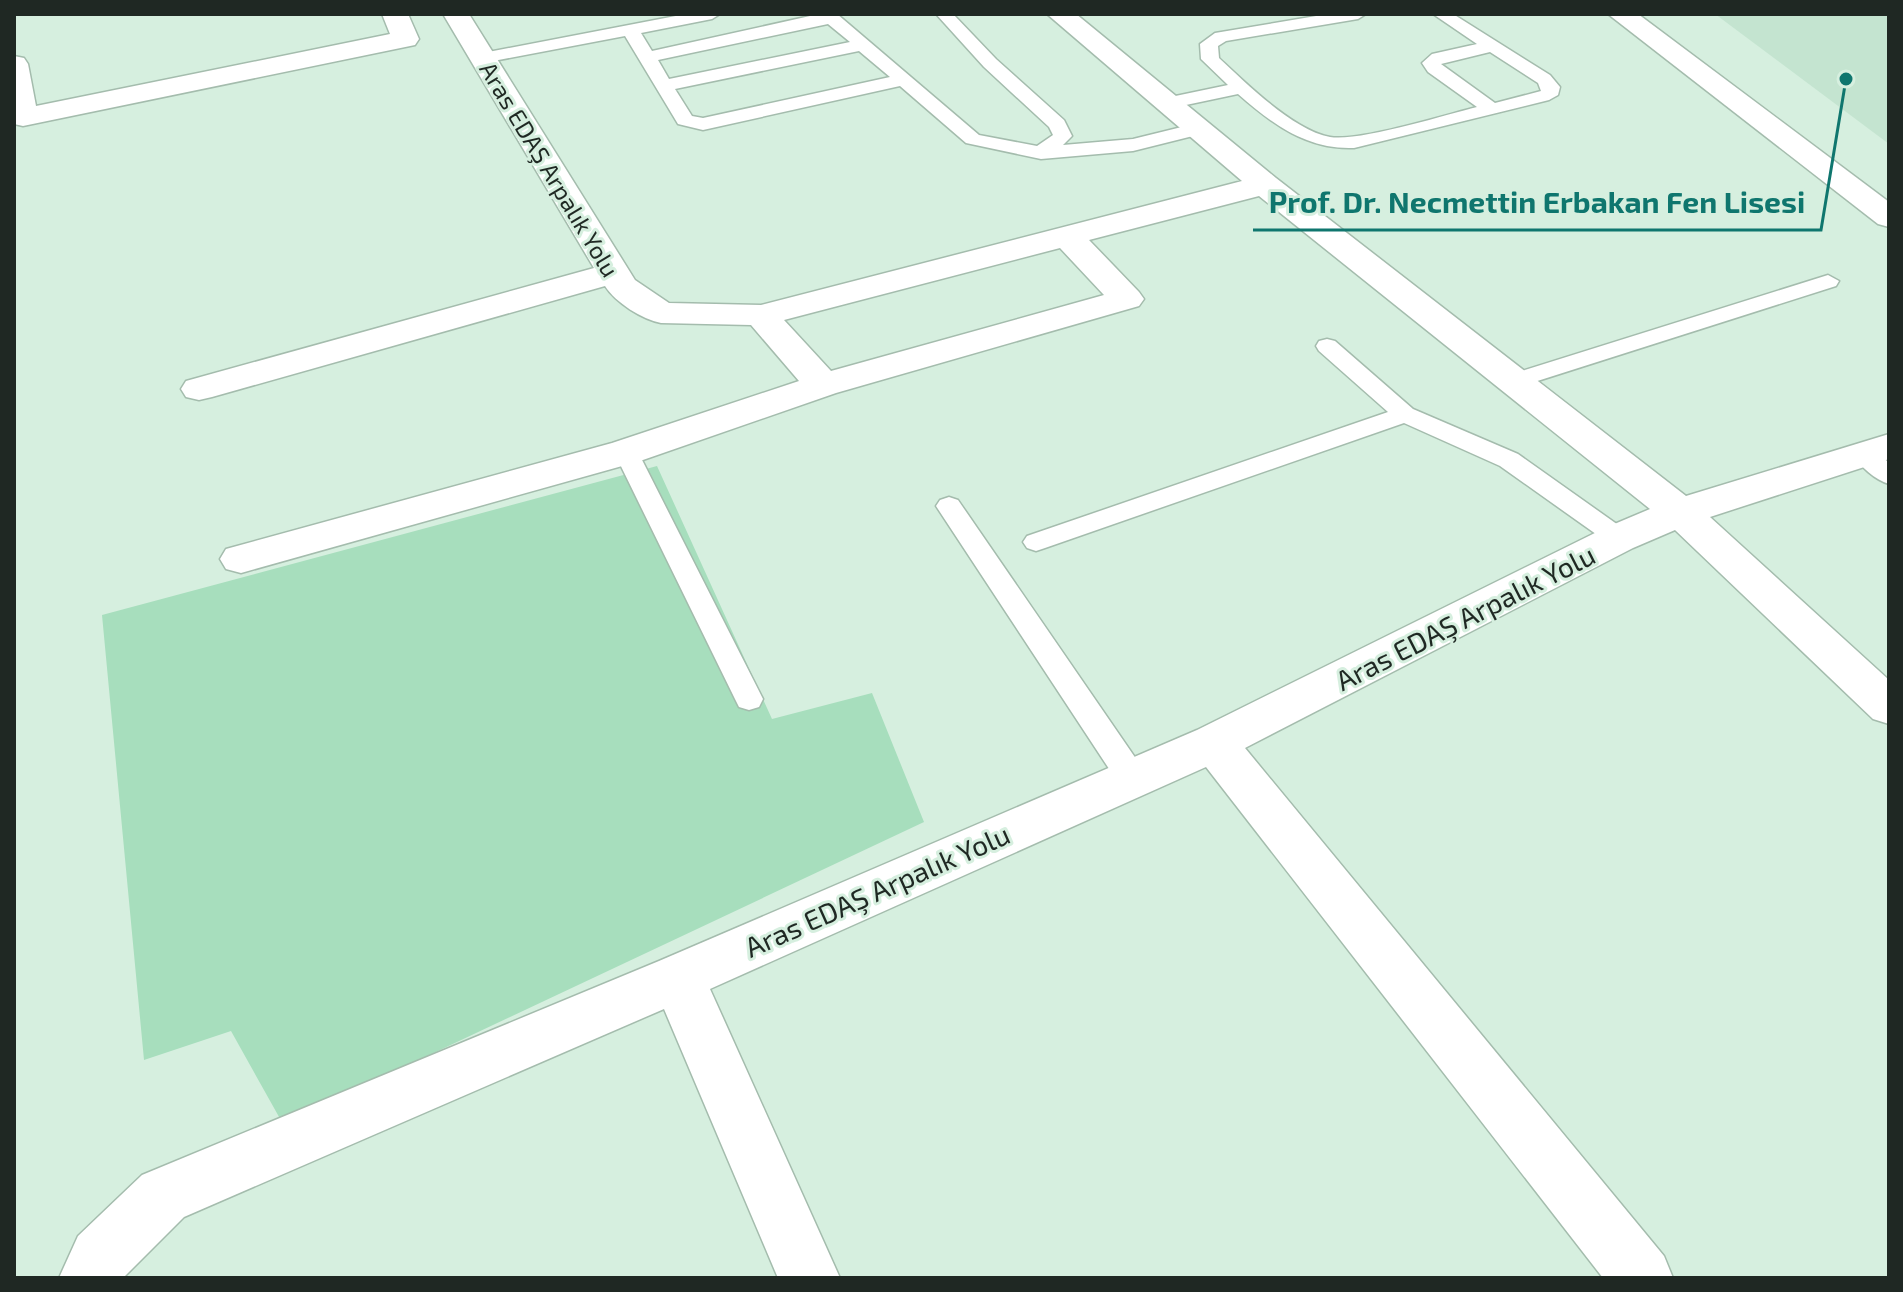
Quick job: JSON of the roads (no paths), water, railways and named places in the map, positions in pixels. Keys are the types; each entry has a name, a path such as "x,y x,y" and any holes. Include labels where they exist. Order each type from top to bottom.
{"street":[{"path":"14,64 23,117 405,39 395,14"},
{"name":"Aras EDAŞ Arpalık Yolu","path":"456,14 622,287 661,313 761,315 1265,185"},
{"path":"1060,14 1265,185 1680,512 1889,707"},
{"path":"1621,14 1884,210"},
{"path":"241,559 626,452 823,385 1127,299 1068,237"},
{"path":"199,389 614,273"},
{"path":"761,315 823,385"},
{"name":"Aras EDAŞ Arpalık Yolu","path":"90,1278 100,1258 163,1196 678,978 1214,743 1619,538 1680,512 1881,459"},
{"path":"1214,743 1642,1278"},
{"path":"678,978 809,1278"}],"lane":[{"path":"483,58 712,14"},
{"path":"944,14 990,63 1057,124 1063,136 1041,153"},
{"path":"1358,14 1221,37 1209,44 1210,59 1240,88 1307,135 1328,142 1354,142 1549,95 1551,87 1544,79 1441,14"},
{"path":"649,57 830,16 973,139 1041,153 1133,145 1198,129"},
{"path":"631,31 685,120 703,124 906,79"},
{"path":"666,85 862,45"},
{"path":"1489,107 1431,63 1438,58 1490,47"},
{"path":"1167,103 1240,88"},
{"path":"1514,381 1828,281"},
{"path":"1327,346 1405,414 1509,460 1619,538"},
{"path":"1036,542 1405,414"},
{"path":"626,452 749,699"},
{"path":"949,506 1132,778"}],"place":[{"name":"Prof. Dr. Necmettin Erbakan Fen Lisesi","path":"1846,79"}]}
